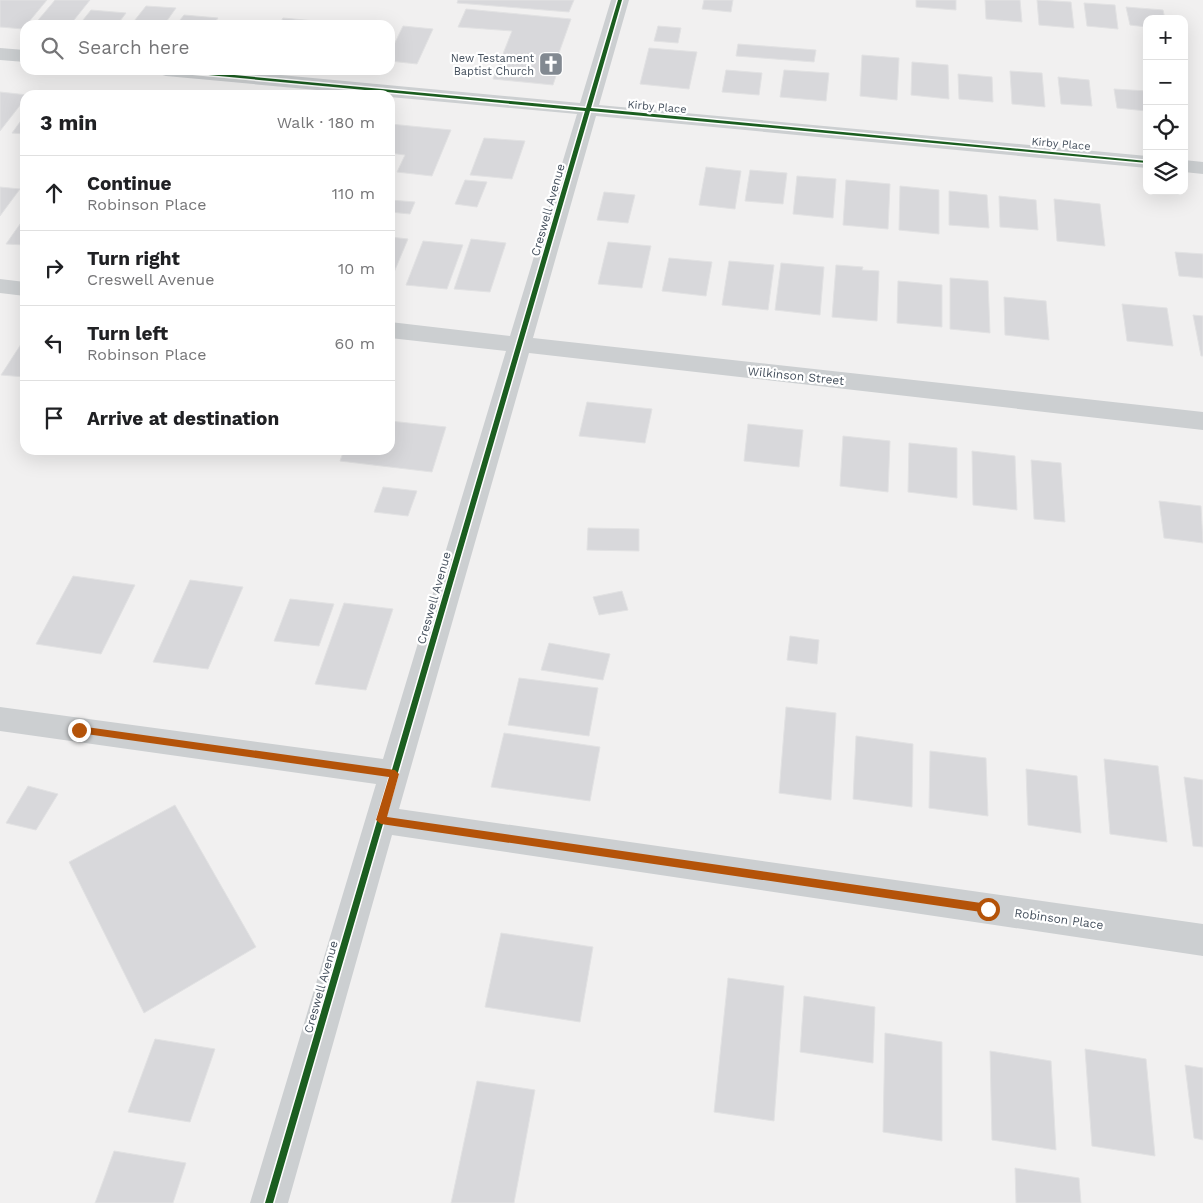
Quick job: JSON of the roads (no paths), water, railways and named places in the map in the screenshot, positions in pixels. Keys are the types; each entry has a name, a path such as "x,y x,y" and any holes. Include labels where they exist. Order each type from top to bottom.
{"street":[{"name":"Creswell Avenue","path":"269,1203 620,0"},
{"path":"0,54 20,56"},
{"name":"Kirby Place","path":"217,75 372,90"},
{"name":"Kirby Place","path":"395,92 1143,162"},
{"path":"1188,166 1203,168"},
{"path":"0,286 20,288"},
{"name":"Wilkinson Street","path":"395,331 1203,421"},
{"path":"0,719 395,774"},
{"name":"Robinson Place","path":"381,820 1203,940"}],"place":[{"name":"New Testament Baptist Church","path":"551,64"}]}
